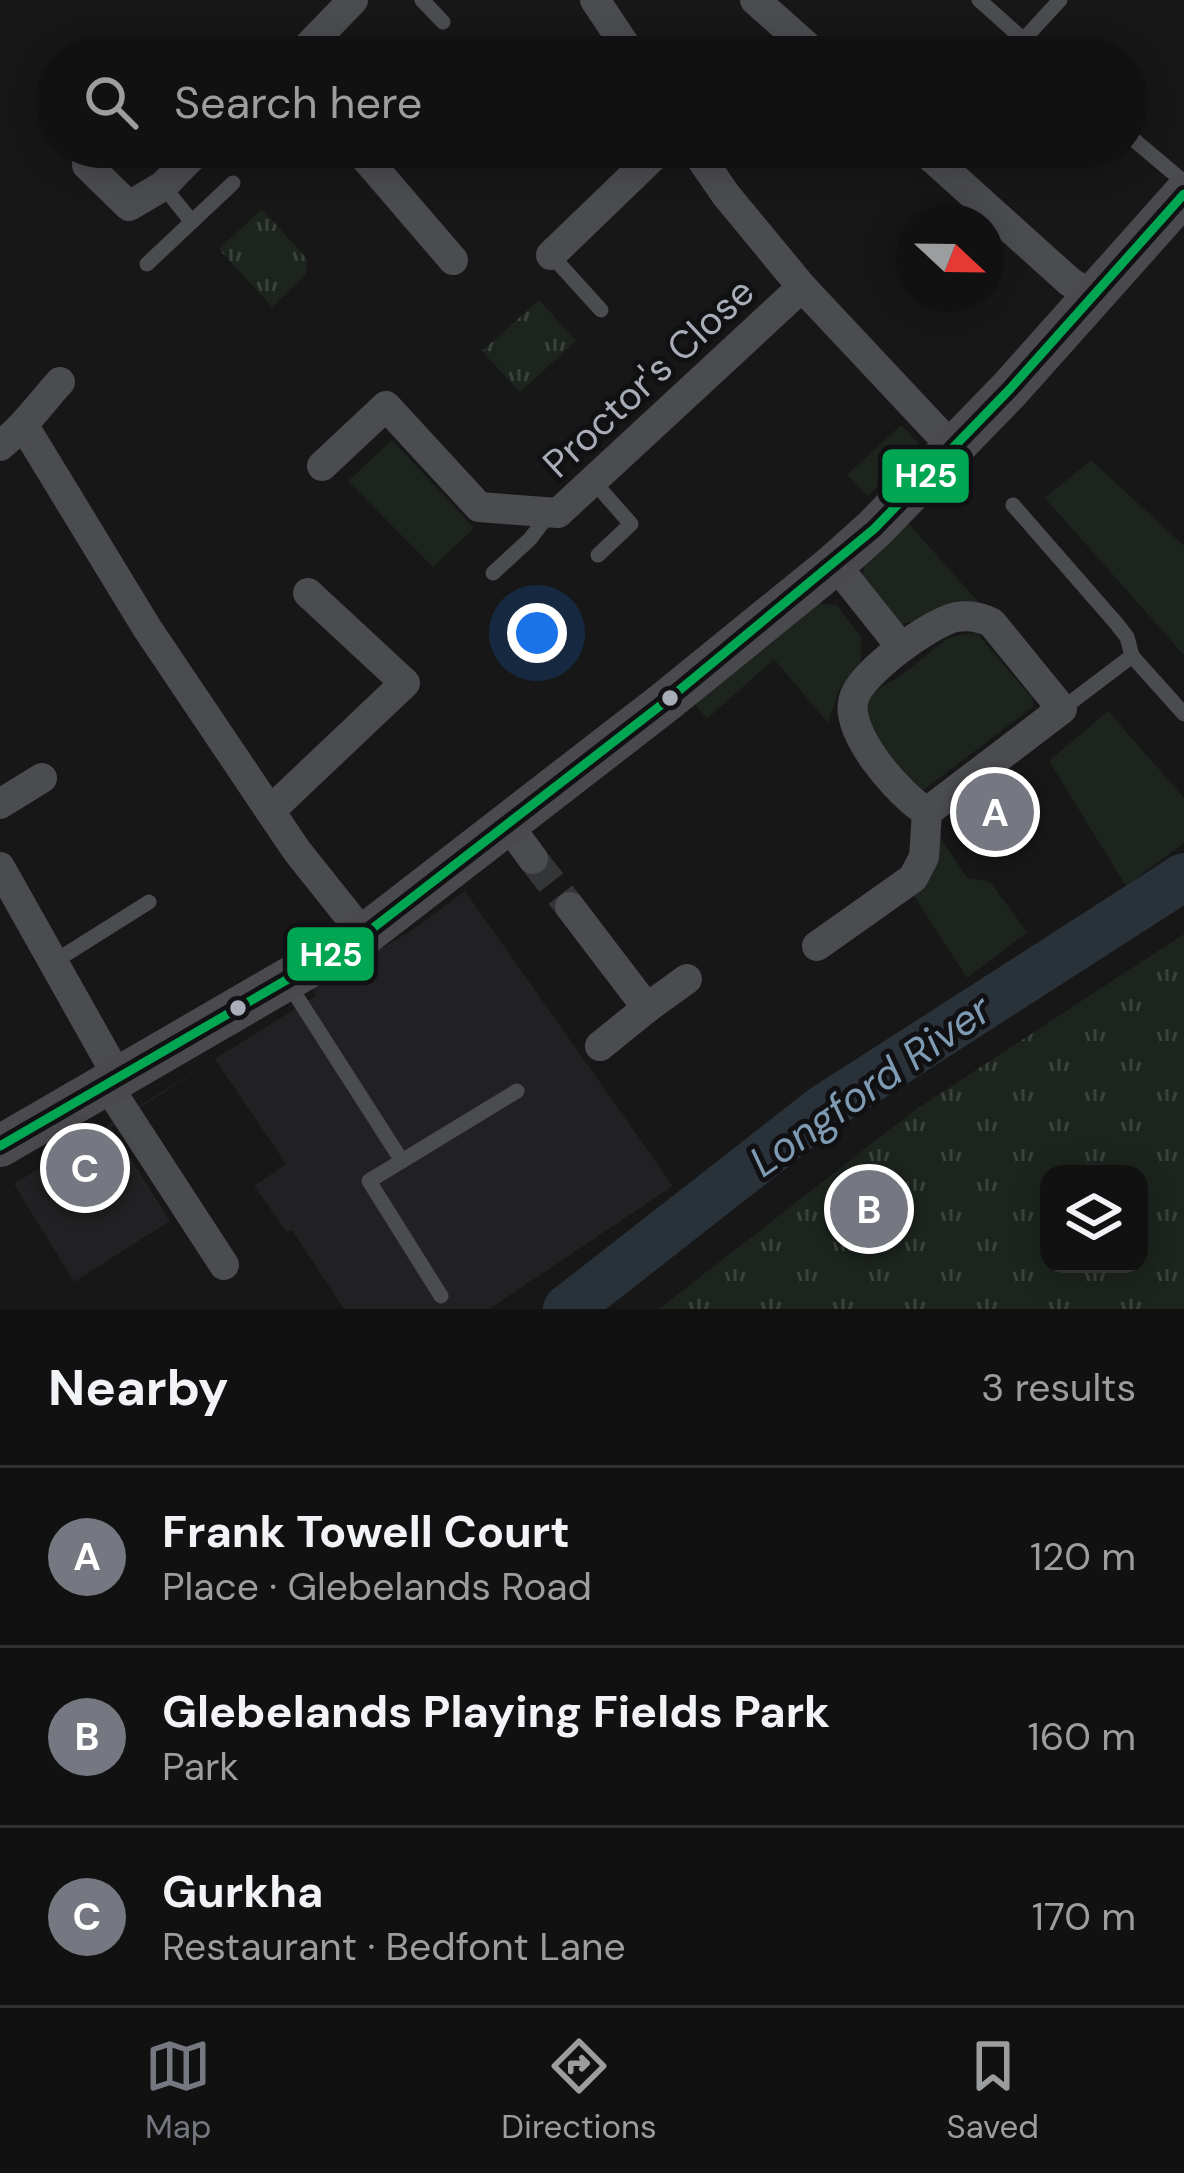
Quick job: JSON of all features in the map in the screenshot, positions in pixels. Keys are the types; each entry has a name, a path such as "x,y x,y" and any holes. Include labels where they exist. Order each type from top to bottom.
{"main road":[{"path":"0,1146 364,935 835,564 954,449 1184,194"}],"street":[{"path":"318,36 352,0"},
{"path":"595,0 619,36"},
{"path":"755,0 795,36"},
{"path":"90,168 129,206 163,186 181,168"},
{"path":"374,168 453,260"},
{"path":"550,256 641,168"},
{"path":"707,168 802,287 954,449"},
{"path":"943,168 1070,282 1093,296"},
{"name":"Proctor's Close","path":"322,466 386,406 479,507 558,513 802,287"},
{"path":"60,382 12,436 297,851 364,935"},
{"path":"835,564 901,647"},
{"path":"270,811 405,683 308,592"},
{"path":"817,946 913,878 924,857 927,812 1062,709 985,619 958,616 941,622 901,647 853,699 854,723 874,758 914,804 927,812"},
{"path":"0,804 42,778"},
{"path":"508,825 533,859"},
{"path":"0,867 113,1082 224,1265"},
{"path":"570,908 647,1008"},
{"path":"600,1046 687,979"}],"lane":[{"path":"422,0 442,22"},
{"path":"979,0 1020,36"},
{"path":"1028,36 1060,0"},
{"path":"1148,152 1184,182"},
{"path":"147,264 233,183"},
{"path":"163,186 192,222"},
{"path":"550,256 601,310"},
{"path":"594,482 632,524 598,555"},
{"path":"1013,505 1117,622 1132,656 1184,714"},
{"path":"493,573 550,513"},
{"path":"1062,709 1132,656"},
{"path":"52,963 149,902"},
{"path":"286,981 402,1161"},
{"path":"441,1296 369,1181 517,1091"}],"shaded area":[{"path":"465,891 673,1186 489,1309 344,1309 292,1230 287,1232 254,1186 286,1164 215,1059 111,1127 170,1221 74,1282 14,1184 316,996 312,989 411,931"}],"green space":[{"path":"262,209 307,259 306,274 272,307 219,249"},
{"path":"539,300 576,341 520,392 482,351"},
{"path":"901,425 919,444 868,496 847,475"},
{"path":"392,440 474,528 433,567 348,481"},
{"path":"1091,460 1184,546 1184,655 1045,498"},
{"path":"906,521 982,606 902,624 861,582 866,558"},
{"path":"809,603 837,605 861,637 861,661 839,690 828,723 774,659 707,719 694,703"},
{"path":"976,632 1033,699 1033,707 914,797 858,714 869,694 948,638"},
{"path":"1108,711 1184,798 1184,843 1126,886 1049,761"},
{"path":"927,818 967,878 990,882 1027,932 967,978 912,893"},
{"path":"1184,934 1184,1309 659,1309 915,1110"}],"waterway":[{"name":"Longford River","path":"567,1309 823,1109 1184,877"}],"tunnel":[{"path":"533,859 570,907"}],"transit line":[{"name":"H25","path":"0,1146 364,935 665,702 874,529 1010,389 1184,194"}],"place":[{"name":"Frank Towell Court","path":"995,812"},
{"name":"Gurkha","path":"85,1168"},
{"name":"Glebelands Playing Fields Park","path":"869,1209"}]}
